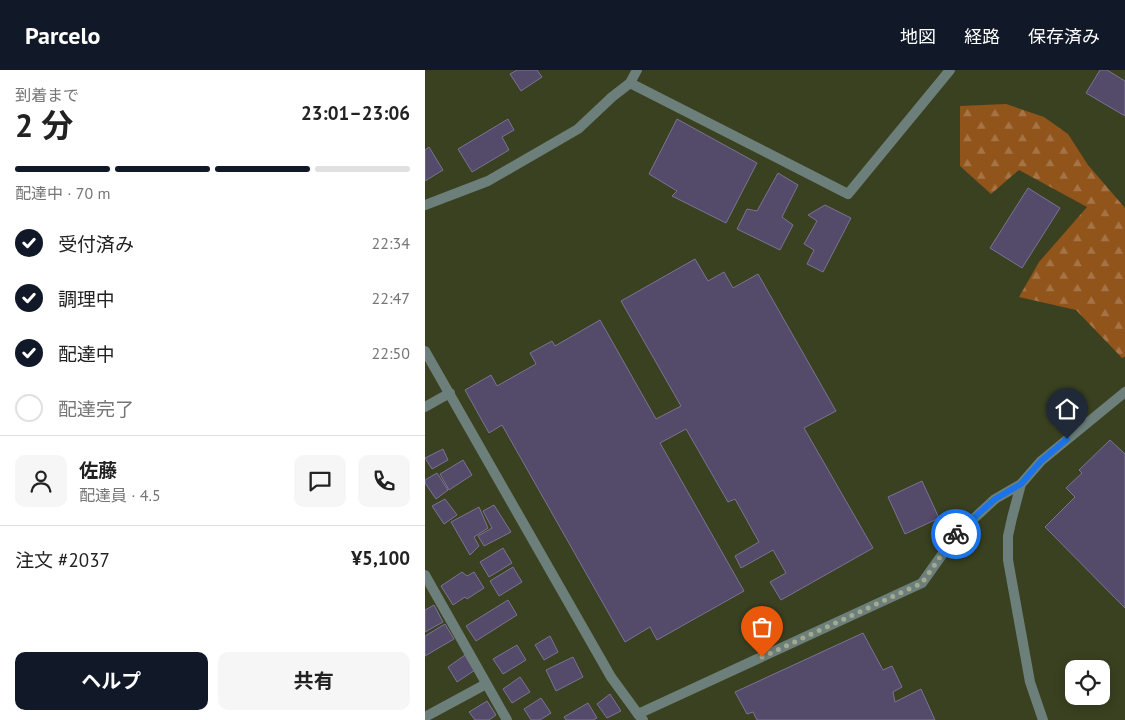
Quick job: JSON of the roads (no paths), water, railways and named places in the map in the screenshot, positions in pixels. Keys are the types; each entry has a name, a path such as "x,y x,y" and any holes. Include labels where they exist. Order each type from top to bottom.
{"street":[{"path":"425,205 488,181 577,128 630,83 637,70"},
{"path":"630,83 848,194 950,70"},
{"path":"425,351 611,677 641,717 922,583 956,535 995,499 1021,484 1041,461 1125,392"},
{"path":"425,407 450,394"},
{"path":"1021,484 1008,536 1008,560 1030,682 1043,720"},
{"path":"425,575 507,720"},
{"path":"425,717 486,684"}]}
